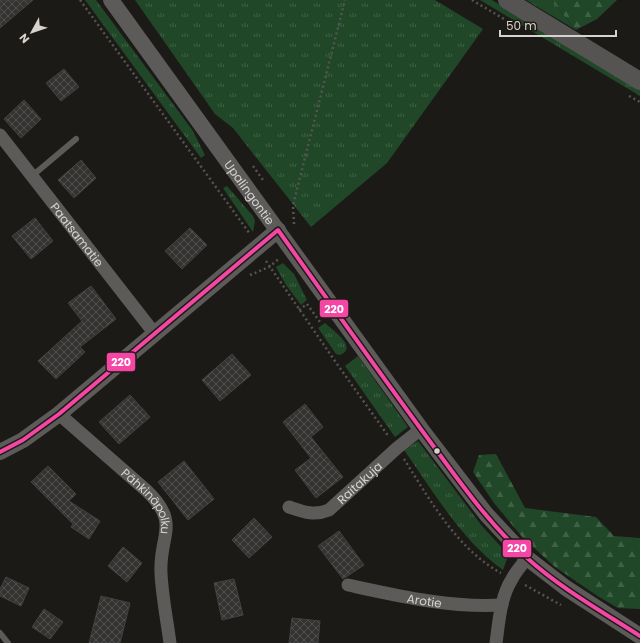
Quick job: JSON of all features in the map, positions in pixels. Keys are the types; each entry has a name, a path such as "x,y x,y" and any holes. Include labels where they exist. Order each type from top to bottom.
{"main road":[{"path":"507,0 640,81"}],"street":[{"name":"Upalingontie","path":"111,0 421,429 486,514 527,558 566,588 640,636"},
{"name":"Paatsamatie","path":"0,135 155,334"},
{"path":"2,448 30,436 59,414 278,230"},
{"name":"Pähkinäpolku","path":"59,414 158,501 164,513 167,526 161,571 170,643"},
{"name":"Raitakuja","path":"289,506 307,514 318,514 329,510 397,448 421,429"},
{"path":"496,643 502,605 512,579 527,558"},
{"name":"Arotie","path":"348,585 449,604 478,607 502,605"}],"lane":[{"path":"32,176 76,139"},
{"path":"0,633 8,643"}],"path":[{"path":"80,0 248,232 299,310 397,448 428,497 470,550 484,564 560,604"},
{"path":"294,224 293,205 345,0"},
{"path":"299,310 307,304 320,322"}],"green space":[{"path":"85,0 96,0 193,131 205,155 201,158"},
{"path":"135,0 435,0 483,29 387,163 311,227 233,128 215,114"},
{"path":"480,0 492,0 640,89 640,96"},
{"path":"526,0 551,0 576,30"},
{"path":"551,0 617,0 597,19 576,30"},
{"path":"227,186 253,216 255,221 253,232 223,188"},
{"path":"283,263 294,274 307,300 301,305 286,285 276,267"},
{"path":"325,323 338,334 345,343 347,348 345,352 340,355 336,354 318,328"},
{"path":"358,356 408,427 395,437 345,366"},
{"path":"418,441 482,526 504,550 507,559 503,570 474,545 461,530 404,450"},
{"path":"496,454 525,508 596,517 614,536 640,538 640,609 618,608 599,597 555,567 523,538 494,503 473,472 479,455"}],"building":[{"path":"0,0 33,0 0,28"},
{"path":"64,69 79,87 61,101 46,83"},
{"path":"24,100 41,119 21,138 4,119"},
{"path":"81,160 96,178 74,198 58,180"},
{"path":"35,218 53,241 31,259 12,236"},
{"path":"190,228 207,245 182,269 165,251"},
{"path":"91,286 116,319 80,347 85,352 56,379 38,361 82,321 68,303"},
{"path":"232,354 251,375 220,401 202,380"},
{"path":"130,395 150,417 119,444 99,422"},
{"path":"305,404 323,427 311,437 343,477 316,498 295,470 311,458 283,422"},
{"path":"184,461 214,499 188,520 158,482"},
{"path":"48,466 76,494 69,501 100,521 89,539 71,527 73,524 31,482"},
{"path":"254,518 272,537 249,558 232,540"},
{"path":"339,531 364,565 343,579 318,546"},
{"path":"123,547 142,563 127,582 108,566"},
{"path":"6,577 29,588 21,606 0,596 0,589"},
{"path":"234,579 243,615 222,620 214,583"},
{"path":"101,596 130,603 120,643 89,643"},
{"path":"44,609 63,622 50,639 32,627"},
{"path":"292,618 320,621 318,643 289,643"}],"transit line":[{"name":"220","path":"0,452 23,440 59,414 278,230 449,468 498,529 526,557 553,579 581,599 640,636"}]}
